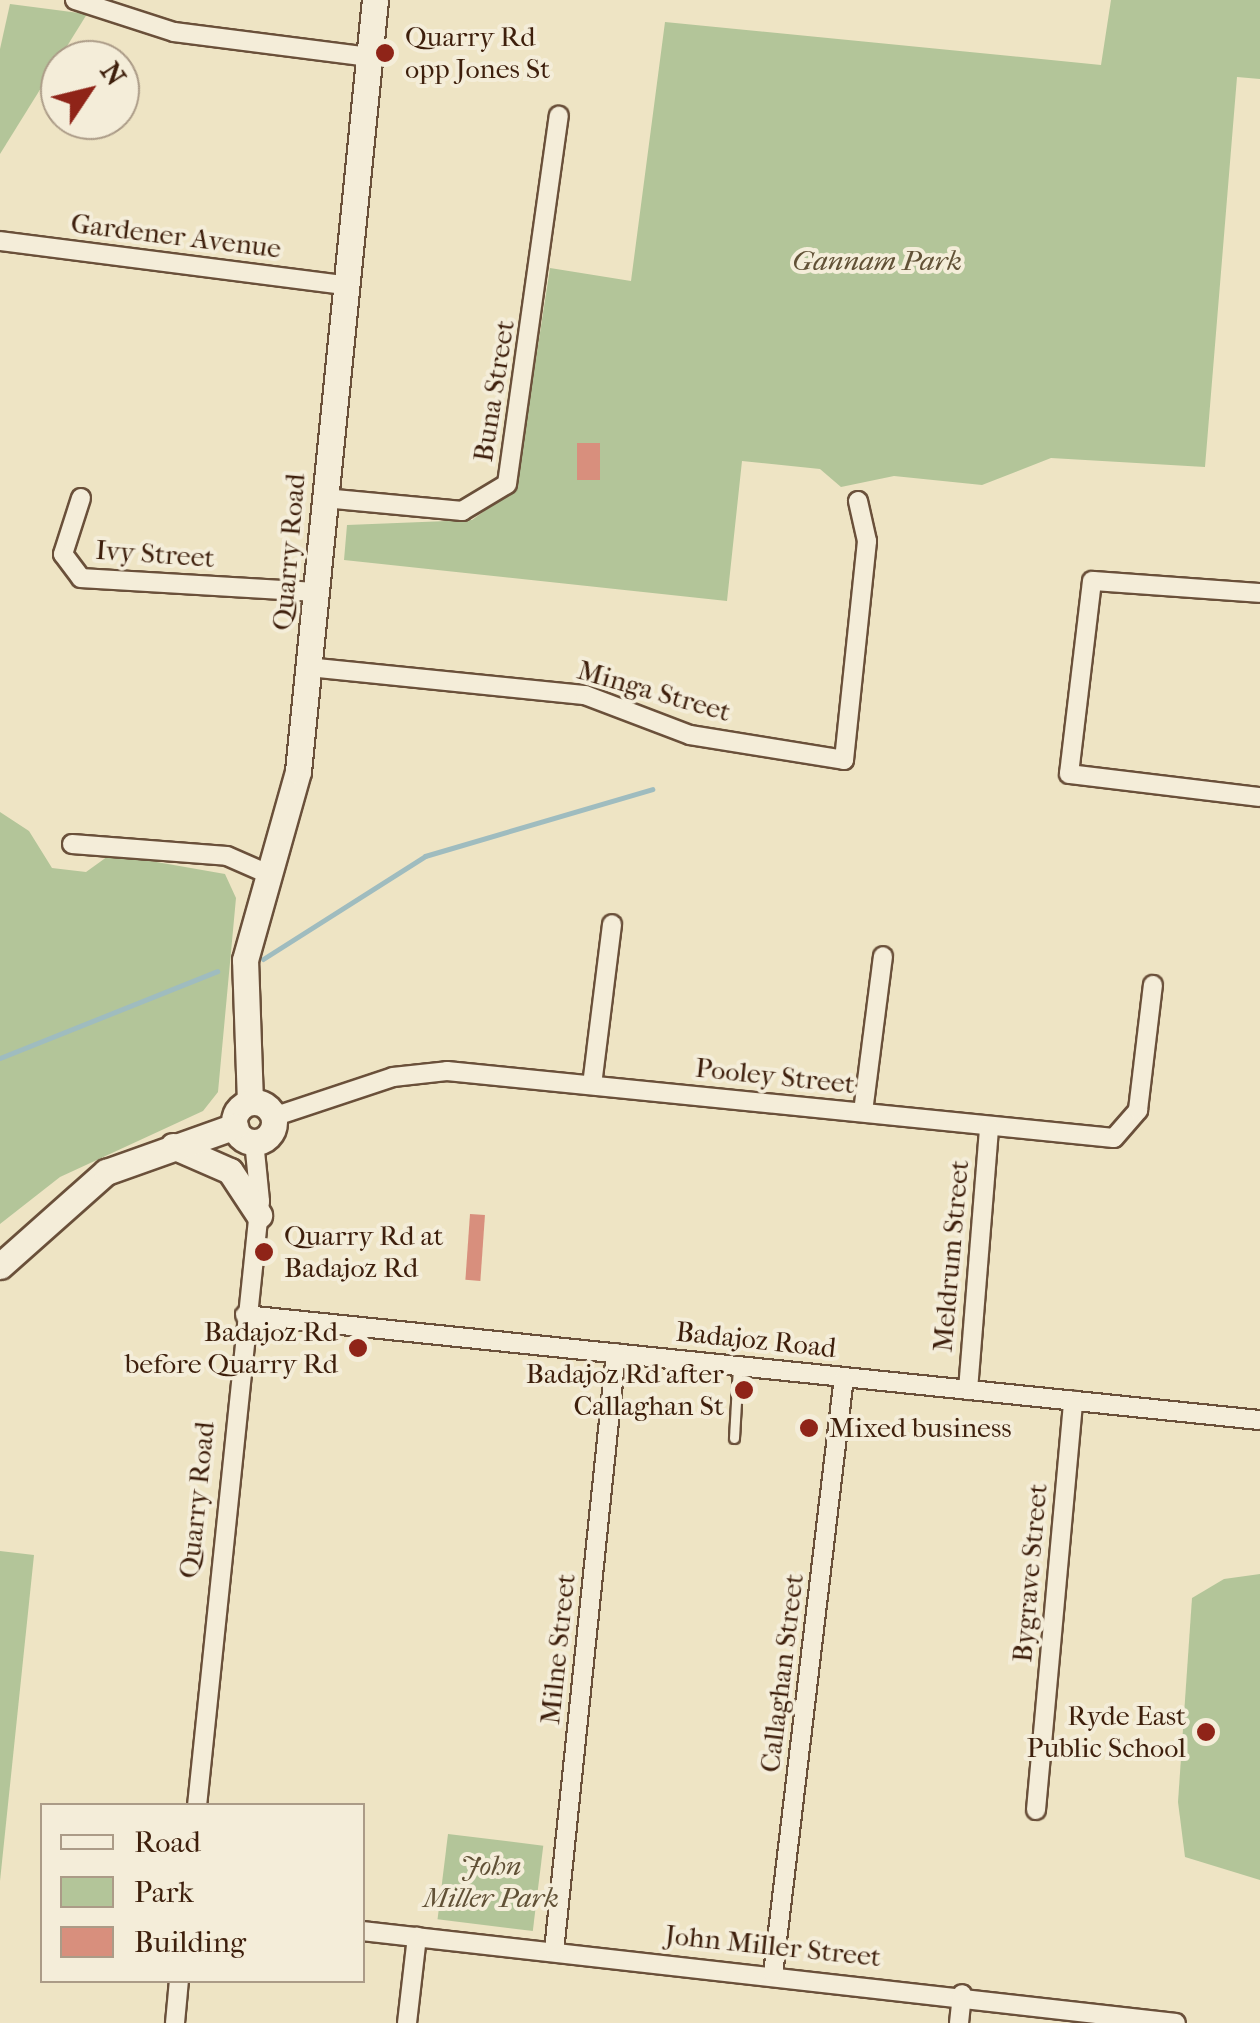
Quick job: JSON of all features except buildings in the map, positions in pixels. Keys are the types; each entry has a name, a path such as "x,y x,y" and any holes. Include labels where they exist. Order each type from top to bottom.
{"street":[{"path":"75,0 174,32 369,57"},
{"name":"Quarry Road","path":"250,1102 244,960 266,873 290,812 375,0"},
{"name":"Buna Street","path":"324,498 462,512 507,484 560,116"},
{"name":"Gardener Avenue","path":"0,242 345,285"},
{"name":"Ivy Street","path":"80,498 63,554 81,578 316,592"},
{"name":"Minga Street","path":"308,667 586,696 690,735 844,760 867,541 858,501"},
{"path":"1260,593 1092,581 1069,774 1260,797"},
{"path":"72,844 227,856 266,873"},
{"path":"592,1085 612,924"},
{"path":"864,1112 883,956"},
{"name":"Pooley Street","path":"273,1117 417,1072 592,1085 1114,1138 1129,1129 1152,985"},
{"path":"0,1266 92,1180 174,1146 245,1133 267,1136 273,1117 250,1102 245,1133"},
{"name":"Meldrum Street","path":"968,1390 989,1127"},
{"name":"Quarry Road","path":"198,1803 258,1216 245,1133"},
{"path":"174,1146 230,1172 258,1216"},
{"name":"Badajoz Road","path":"245,1316 1260,1420"},
{"name":"Milne Street","path":"554,1951 616,1353"},
{"name":"Callaghan Street","path":"774,1974 844,1378"},
{"name":"Bygrave Street","path":"1036,1810 1073,1401"},
{"name":"John Miller Street","path":"365,1931 962,1994 1176,2023"},
{"path":"407,2023 417,1936"},
{"path":"174,2023 179,1983"},
{"path":"958,2023 962,1994"}],"lane":[{"path":"734,1438 738,1366"}],"green space":[{"name":"Gannam Park","path":"1111,0 1260,0 1260,79 1237,77 1205,467 1051,458 982,485 894,476 841,487 820,469 742,461 727,601 344,560 347,525 472,520 516,488 550,268 631,281 665,22 1101,65"},
{"path":"10,4 87,14 71,40 40,40 40,90 0,154 0,49"},
{"path":"0,812 29,831 52,868 86,872 111,854 225,874 236,898 218,1092 203,1111 60,1177 0,1224"},
{"path":"0,1551 34,1555 0,1881"},
{"path":"1260,1574 1260,1880 1185,1857 1178,1802 1192,1598 1224,1579"},
{"name":"John Miller Park","path":"448,1834 543,1846 533,1931 438,1919"}],"waterway":[{"path":"263,959 425,856 652,789"},
{"path":"0,1058 217,971"}],"place":[{"name":"Quarry Rd opp Jones St","path":"385,53"},
{"name":"Quarry Rd at Badajoz Rd","path":"264,1252"},
{"name":"Badajoz Rd before Quarry Rd","path":"358,1348"},
{"name":"Badajoz Rd after Callaghan St","path":"744,1390"},
{"name":"Mixed business","path":"809,1428"},
{"name":"Ryde East Public School","path":"1206,1732"}]}
